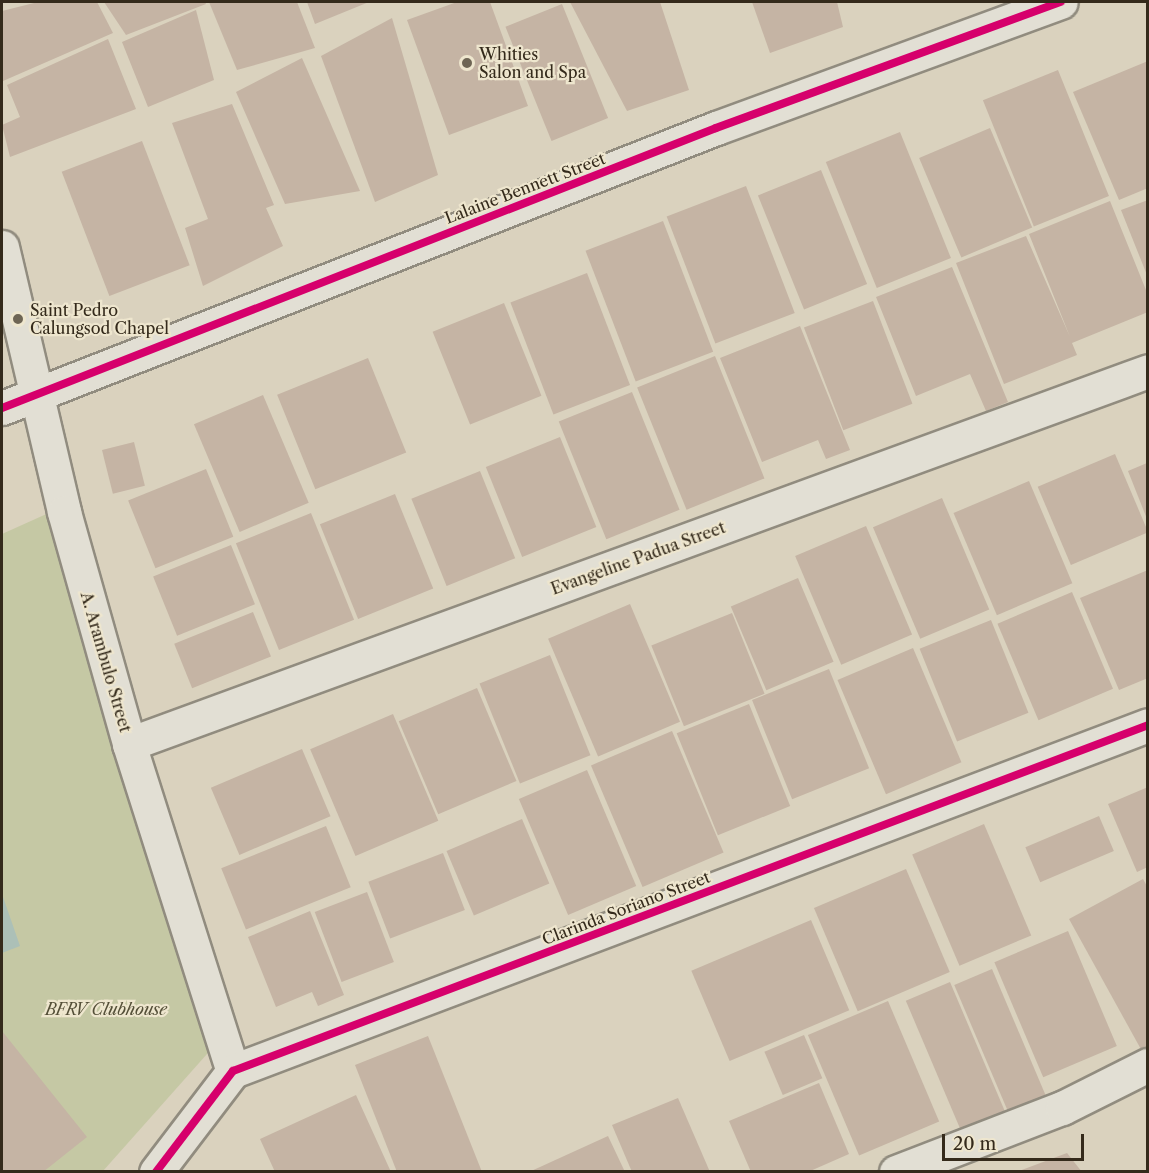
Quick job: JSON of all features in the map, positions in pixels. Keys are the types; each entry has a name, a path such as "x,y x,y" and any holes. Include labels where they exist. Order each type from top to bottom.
{"street":[{"name":"Lalaine Bennett Street","path":"2,408 35,392 717,128 1061,2"},
{"name":"A. Arambulo Street","path":"2,247 35,392 129,744 233,1071"},
{"name":"Evangeline Padua Street","path":"129,744 1148,371"},
{"name":"Clarinda Soriano Street","path":"233,1071 1148,725"},
{"path":"896,1172 1062,1108 1148,1065"},
{"path":"156,1172 233,1071"}],"green space":[{"name":"BFRV Clubhouse","path":"62,507 223,1036 103,1171 2,1171 2,534"}],"shaded area":[{"path":"2,894 20,946 2,953"}],"building":[{"path":"38,2 97,2 113,33 3,81 2,11"},
{"path":"104,2 205,2 206,4 126,35"},
{"path":"209,2 297,2 315,48 237,70"},
{"path":"307,2 369,2 315,24"},
{"name":"Whities Salon and Spa","path":"457,2 490,2 528,106 449,135 407,20"},
{"path":"570,2 660,2 689,90 627,111"},
{"path":"752,2 837,2 843,27 770,53"},
{"path":"562,4 608,118 552,141 505,27"},
{"path":"196,10 214,80 148,107 122,42"},
{"path":"392,18 438,175 375,202 321,56"},
{"path":"108,39 136,109 10,157 2,125 20,117 7,85"},
{"path":"302,58 360,191 285,204 236,92"},
{"path":"1148,61 1148,188 1119,200 1073,92"},
{"path":"1058,70 1109,196 1034,226 983,100"},
{"path":"232,104 274,205 266,208 283,246 203,286 185,228 208,219 172,123"},
{"path":"990,128 1032,227 961,258 919,158"},
{"path":"900,132 951,258 877,288 826,162"},
{"path":"142,141 190,265 109,296 62,172"},
{"path":"821,170 867,284 804,310 758,195"},
{"path":"746,186 795,313 715,343 667,216"},
{"path":"1148,200 1148,274 1147,275 1121,210"},
{"path":"1110,201 1148,295 1148,312 1072,343 1077,355 1004,384 956,263 1026,236 1070,337 1029,234"},
{"path":"663,221 713,352 636,381 586,251"},
{"path":"952,267 1008,402 986,411 970,374 916,396 876,297"},
{"path":"587,273 630,385 553,414 510,302"},
{"path":"873,301 912,404 843,430 804,328"},
{"path":"504,303 541,396 470,425 433,332"},
{"path":"800,326 850,450 826,459 818,440 762,462 720,358"},
{"path":"715,356 764,478 687,510 637,387"},
{"path":"368,358 406,453 315,489 277,395"},
{"path":"632,392 680,510 606,539 559,422"},
{"path":"263,395 309,503 240,532 194,424"},
{"path":"560,437 596,527 522,557 486,467"},
{"path":"134,442 145,486 113,494 102,450"},
{"path":"1115,454 1148,532 1071,565 1038,487"},
{"path":"1147,463 1147,519 1128,471"},
{"path":"206,469 233,537 155,568 128,500"},
{"path":"480,471 515,558 447,586 411,499"},
{"path":"1029,481 1072,583 997,615 954,513"},
{"path":"395,494 433,589 358,619 320,524"},
{"path":"942,498 989,609 920,639 873,527"},
{"path":"311,513 354,620 279,650 236,543"},
{"path":"866,526 912,635 841,665 795,556"},
{"path":"231,545 255,604 177,636 153,576"},
{"path":"1148,570 1148,678 1119,690 1080,598"},
{"path":"798,578 834,662 766,690 731,607"},
{"path":"1072,592 1113,689 1038,720 997,624"},
{"path":"630,604 680,722 598,757 548,639"},
{"path":"253,612 271,657 192,688 174,644"},
{"path":"732,613 765,694 684,726 651,646"},
{"path":"991,620 1028,713 957,742 920,649"},
{"path":"913,648 961,762 886,794 838,680"},
{"path":"550,655 590,755 520,784 480,683"},
{"path":"829,669 869,768 792,799 752,700"},
{"path":"477,688 516,781 438,814 399,721"},
{"path":"749,704 790,806 718,835 677,733"},
{"path":"393,714 438,821 355,856 310,749"},
{"path":"672,731 724,853 643,887 591,765"},
{"path":"302,749 331,816 239,855 211,788"},
{"path":"587,770 636,886 568,915 519,799"},
{"path":"1148,787 1148,867 1137,872 1108,804"},
{"path":"1099,816 1114,851 1040,882 1025,847"},
{"path":"522,819 549,883 474,915 447,851"},
{"path":"984,824 1031,935 959,966 912,854"},
{"path":"326,826 351,887 246,930 221,868"},
{"path":"443,853 465,910 390,939 368,882"},
{"path":"906,869 950,972 858,1011 814,908"},
{"path":"1143,879 1148,888 1148,1062 1069,919"},
{"path":"367,892 394,962 342,982 315,912"},
{"path":"310,911 344,995 318,1006 312,992 276,1007 248,937"},
{"path":"811,920 849,1010 730,1061 691,971"},
{"path":"1068,931 1117,1046 1043,1077 994,962"},
{"path":"992,969 1049,1104 1012,1120 954,985"},
{"path":"950,982 1010,1124 966,1143 906,1001"},
{"path":"888,1001 939,1122 859,1156 808,1035"},
{"path":"2,1031 87,1137 43,1172 2,1172"},
{"path":"804,1035 822,1078 783,1095 764,1052"},
{"path":"428,1036 482,1172 397,1172 355,1065"},
{"path":"819,1083 849,1154 808,1172 751,1172 729,1121"},
{"path":"356,1095 391,1172 275,1172 260,1139"},
{"path":"678,1098 710,1172 632,1172 612,1125"},
{"path":"608,1136 625,1172 529,1172"},
{"path":"1067,1153 1082,1172 1019,1172 1019,1171"}],"cycle path":[{"path":"2,408 716,128 1061,2"},
{"path":"156,1172 233,1071 1148,725"}],"place":[{"name":"Whities Salon and Spa","path":"467,63"},
{"name":"Saint Pedro Calungsod Chapel","path":"18,319"}]}
